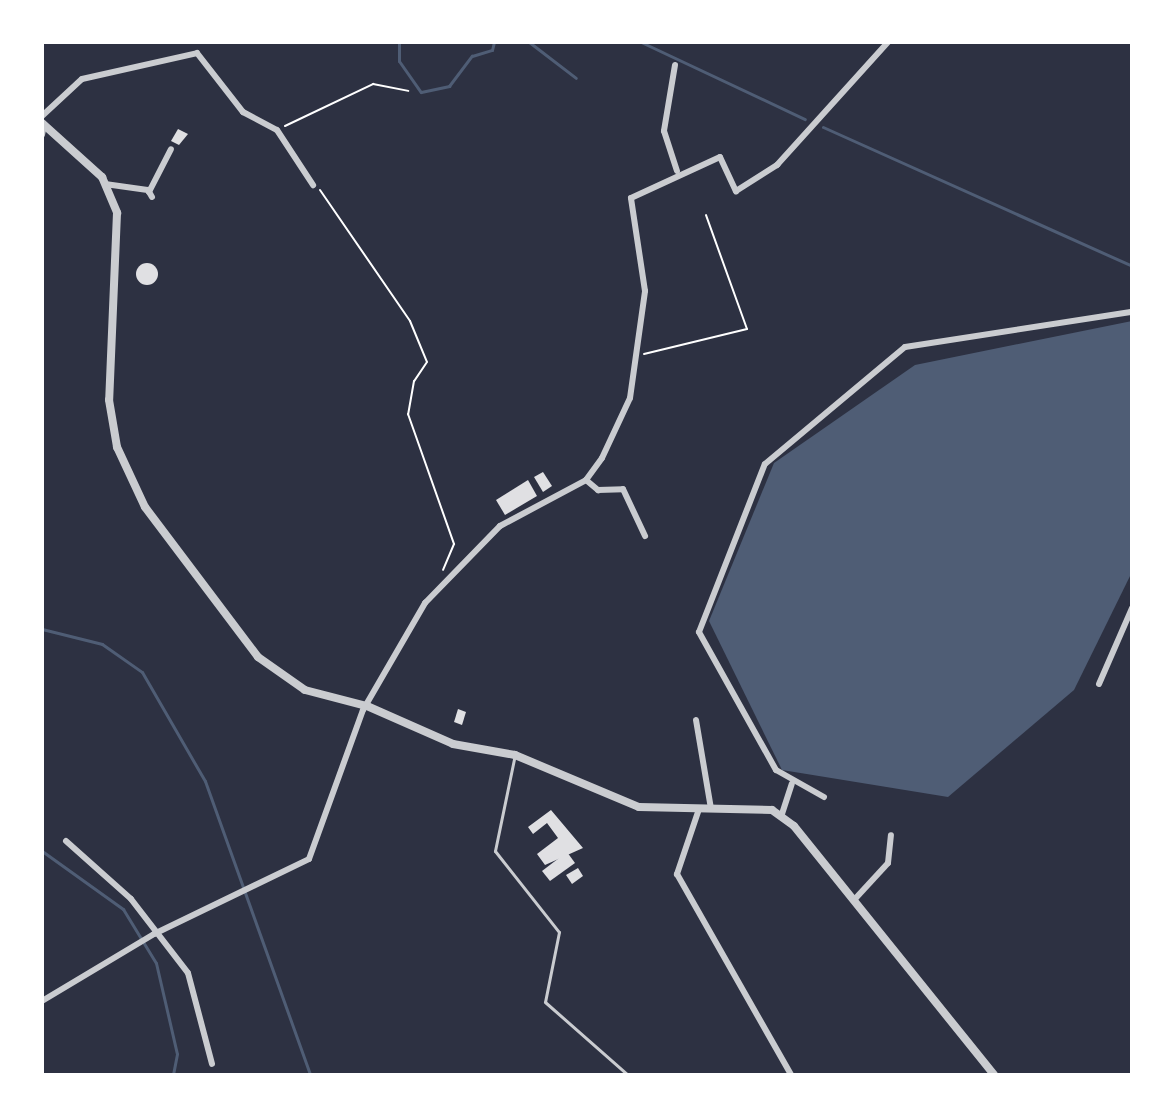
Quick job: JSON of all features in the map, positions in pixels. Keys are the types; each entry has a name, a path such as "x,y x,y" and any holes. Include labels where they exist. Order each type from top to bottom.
{"street":[{"path":"42,1001 160,931 309,859 389,654 446,582 500,526 586,480 630,398 644,261 627,205 677,171 720,157 726,182 736,191 777,165 888,42"},
{"path":"42,116 82,79 197,53 243,112 277,130 313,185"},
{"path":"675,65 664,131 677,171"},
{"path":"42,129 105,184 117,213 109,400 117,447 145,507 258,657 305,690 367,706 453,744 515,755 639,807 711,809 781,817 854,900 994,1075"},
{"path":"105,184 150,194 171,149"},
{"path":"824,797 792,784 776,770 699,632 765,464 905,347 1132,312"},
{"path":"586,480 598,490 623,489 645,536"},
{"path":"1099,684 1132,608"},
{"path":"696,720 711,809"},
{"path":"781,817 792,784"},
{"path":"699,809 677,874 791,1075"},
{"path":"854,900 888,863 891,835"},
{"path":"66,841 160,931 201,1004 212,1064"}],"lane":[{"path":"515,755 495,851 559,932 545,1002 628,1075"}],"path":[{"path":"277,130 373,84 408,91"},
{"path":"313,185 345,218 420,341 427,362 414,381 408,414 454,544 442,565 446,582"},
{"path":"635,355 747,329 706,215"}],"water":[{"path":"1132,321 1132,572 1074,690 948,797 782,770 709,621 774,463 915,365"}],"building":[{"path":"178,129 188,134 179,145 171,141"},
{"path":"143,263 151,263 158,274 151,285 143,285 136,278 136,270"},
{"path":"543,472 552,486 543,492 534,477"},
{"path":"528,480 537,496 505,515 496,500"},
{"path":"458,709 466,712 462,725 454,722"},
{"path":"551,810 583,848 545,865 537,854 558,838 547,823 533,834 528,827"},
{"path":"567,852 575,863 550,881 542,871"},
{"path":"578,868 583,876 572,884 566,875"}],"waterway":[{"path":"399,42 399,61 421,92 449,86 472,56 492,50 494,42"},
{"path":"529,42 576,78"},
{"path":"641,42 805,119"},
{"path":"823,127 1132,266"},
{"path":"42,629 102,644 142,672 205,781 310,1075"},
{"path":"42,851 123,909 156,963 177,1054 173,1075"}]}
